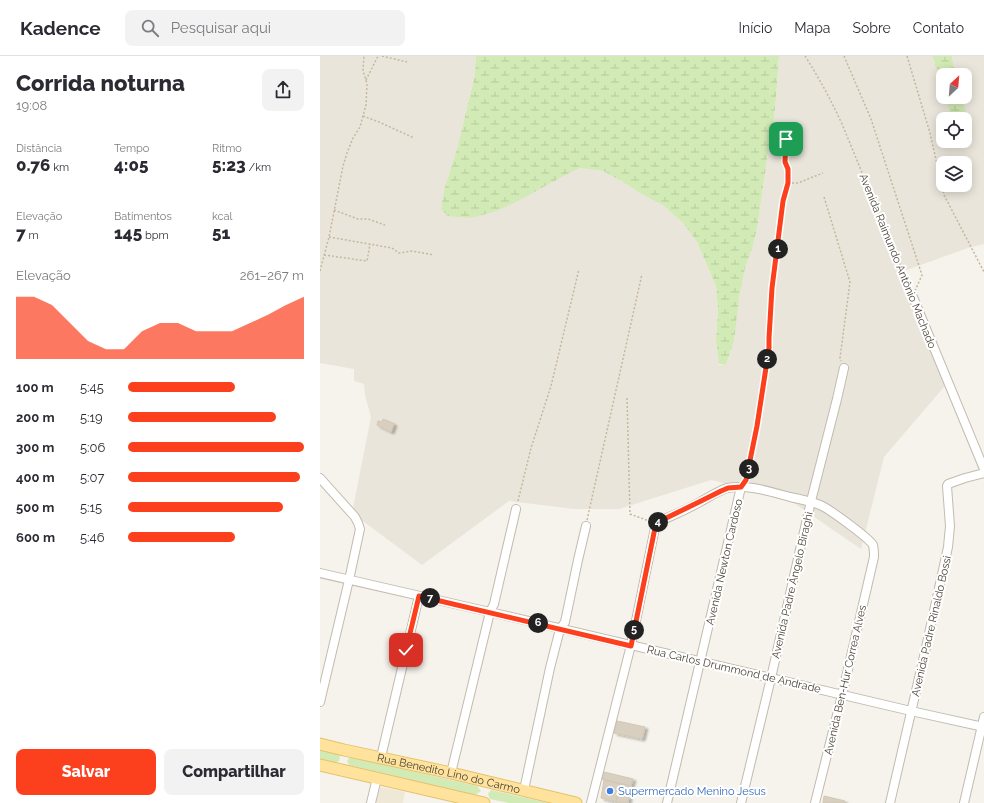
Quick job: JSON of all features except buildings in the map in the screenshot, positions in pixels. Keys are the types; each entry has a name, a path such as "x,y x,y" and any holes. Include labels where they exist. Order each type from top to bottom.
{"main road":[{"name":"Rua Benedito Lino do Carmo","path":"320,744 576,803"},
{"name":"Rua Benedito Lino do Carmo","path":"320,765 377,778 445,799 484,803"}],"street":[{"name":"Avenida Raimundo Antônio Machado","path":"913,297 984,469"},
{"name":"Avenida Padre Ângelo Biraghi","path":"741,803 811,501 844,368"},
{"name":"Avenida Padre Rinaldo Bossi","path":"890,803 948,547 950,526 946,486 965,478 984,473"},
{"path":"320,478 355,517 360,529 320,702"},
{"path":"591,803 631,646 656,523 728,488 741,487 755,489 811,501"},
{"name":"Avenida Newton Cardoso","path":"667,803 741,487"},
{"name":"Avenida Ben-Hur Correa Alves","path":"811,501 828,509 872,543 874,548 874,557 815,803"},
{"path":"451,773 490,612 494,604 516,509"},
{"path":"524,790 542,704 560,629 566,622 586,526"},
{"name":"Rua Carlos Drummond de Andrade","path":"320,574 490,612 911,711 983,726"},
{"path":"381,757 419,596"},
{"path":"964,803 984,717"},
{"path":"372,803 377,778"}],"path":[{"path":"320,271 347,153 353,138 360,127 366,105 367,84 363,66 364,56"},
{"path":"366,80 378,56"},
{"path":"382,56 407,62"},
{"name":"Avenida Raimundo Antônio Machado","path":"805,56 832,102 842,124 913,297"},
{"path":"844,56 871,119 922,275 913,297"},
{"path":"907,56 930,133 944,195 984,272"},
{"path":"363,116 414,138"},
{"path":"786,139 785,162 788,169 788,183 798,183 823,173"},
{"name":"Avenida Newton Cardoso","path":"741,487 746,480 757,426 769,348 772,288 783,201 788,183"},
{"path":"824,197 850,282 840,358 844,368"},
{"path":"334,210 358,219 368,219 385,225"},
{"path":"329,237 392,248 398,253 412,251 434,255"},
{"path":"324,255 367,260 370,244"},
{"path":"516,509 531,448 551,386 579,269"},
{"path":"586,526 642,274"},
{"path":"627,398 630,514 656,523"}],"shaded area":[{"path":"320,56 476,56 475,75 458,145 444,190 441,209 558,179 580,168 603,171 664,206 683,223 697,242 716,286 718,310 716,341 719,365 726,365 734,341 740,293 745,268 753,246 758,223 773,128 779,56 932,56 937,68 936,104 947,104 950,112 936,112 936,148 972,148 972,112 967,112 964,104 972,104 972,68 954,68 952,56 984,56 984,244 968,248 901,272 950,380 884,457 861,549 788,499 711,480 619,509 574,509 509,501 422,565 352,513 371,417 365,395 364,384 354,381 354,369 320,363"},
{"path":"380,787 405,792 403,803 376,803"}],"green space":[{"path":"476,56 779,56 773,128 758,223 753,246 745,268 740,293 734,341 726,365 719,364 716,341 718,310 716,286 697,242 683,223 664,206 603,171 580,168 516,202 494,212 471,218 448,216 441,209 444,190 458,145 475,75"},
{"path":"932,56 952,56 954,68 937,68"},
{"path":"947,104 964,104 966,112 950,112"},
{"path":"320,749 334,752 340,756 339,761 335,763 320,759"},
{"path":"350,757 477,786 481,791 475,795 349,765 347,761"},
{"path":"491,790 548,803 509,803 490,799 488,794"}],"place":[{"name":"Supermercado Menino Jesus","path":"610,791"}],"route":[{"path":"406,650 419,596 631,646 656,523 728,488 741,487 746,480 757,426 769,348 772,288 783,201 788,183 788,169 785,162 786,139"}]}
